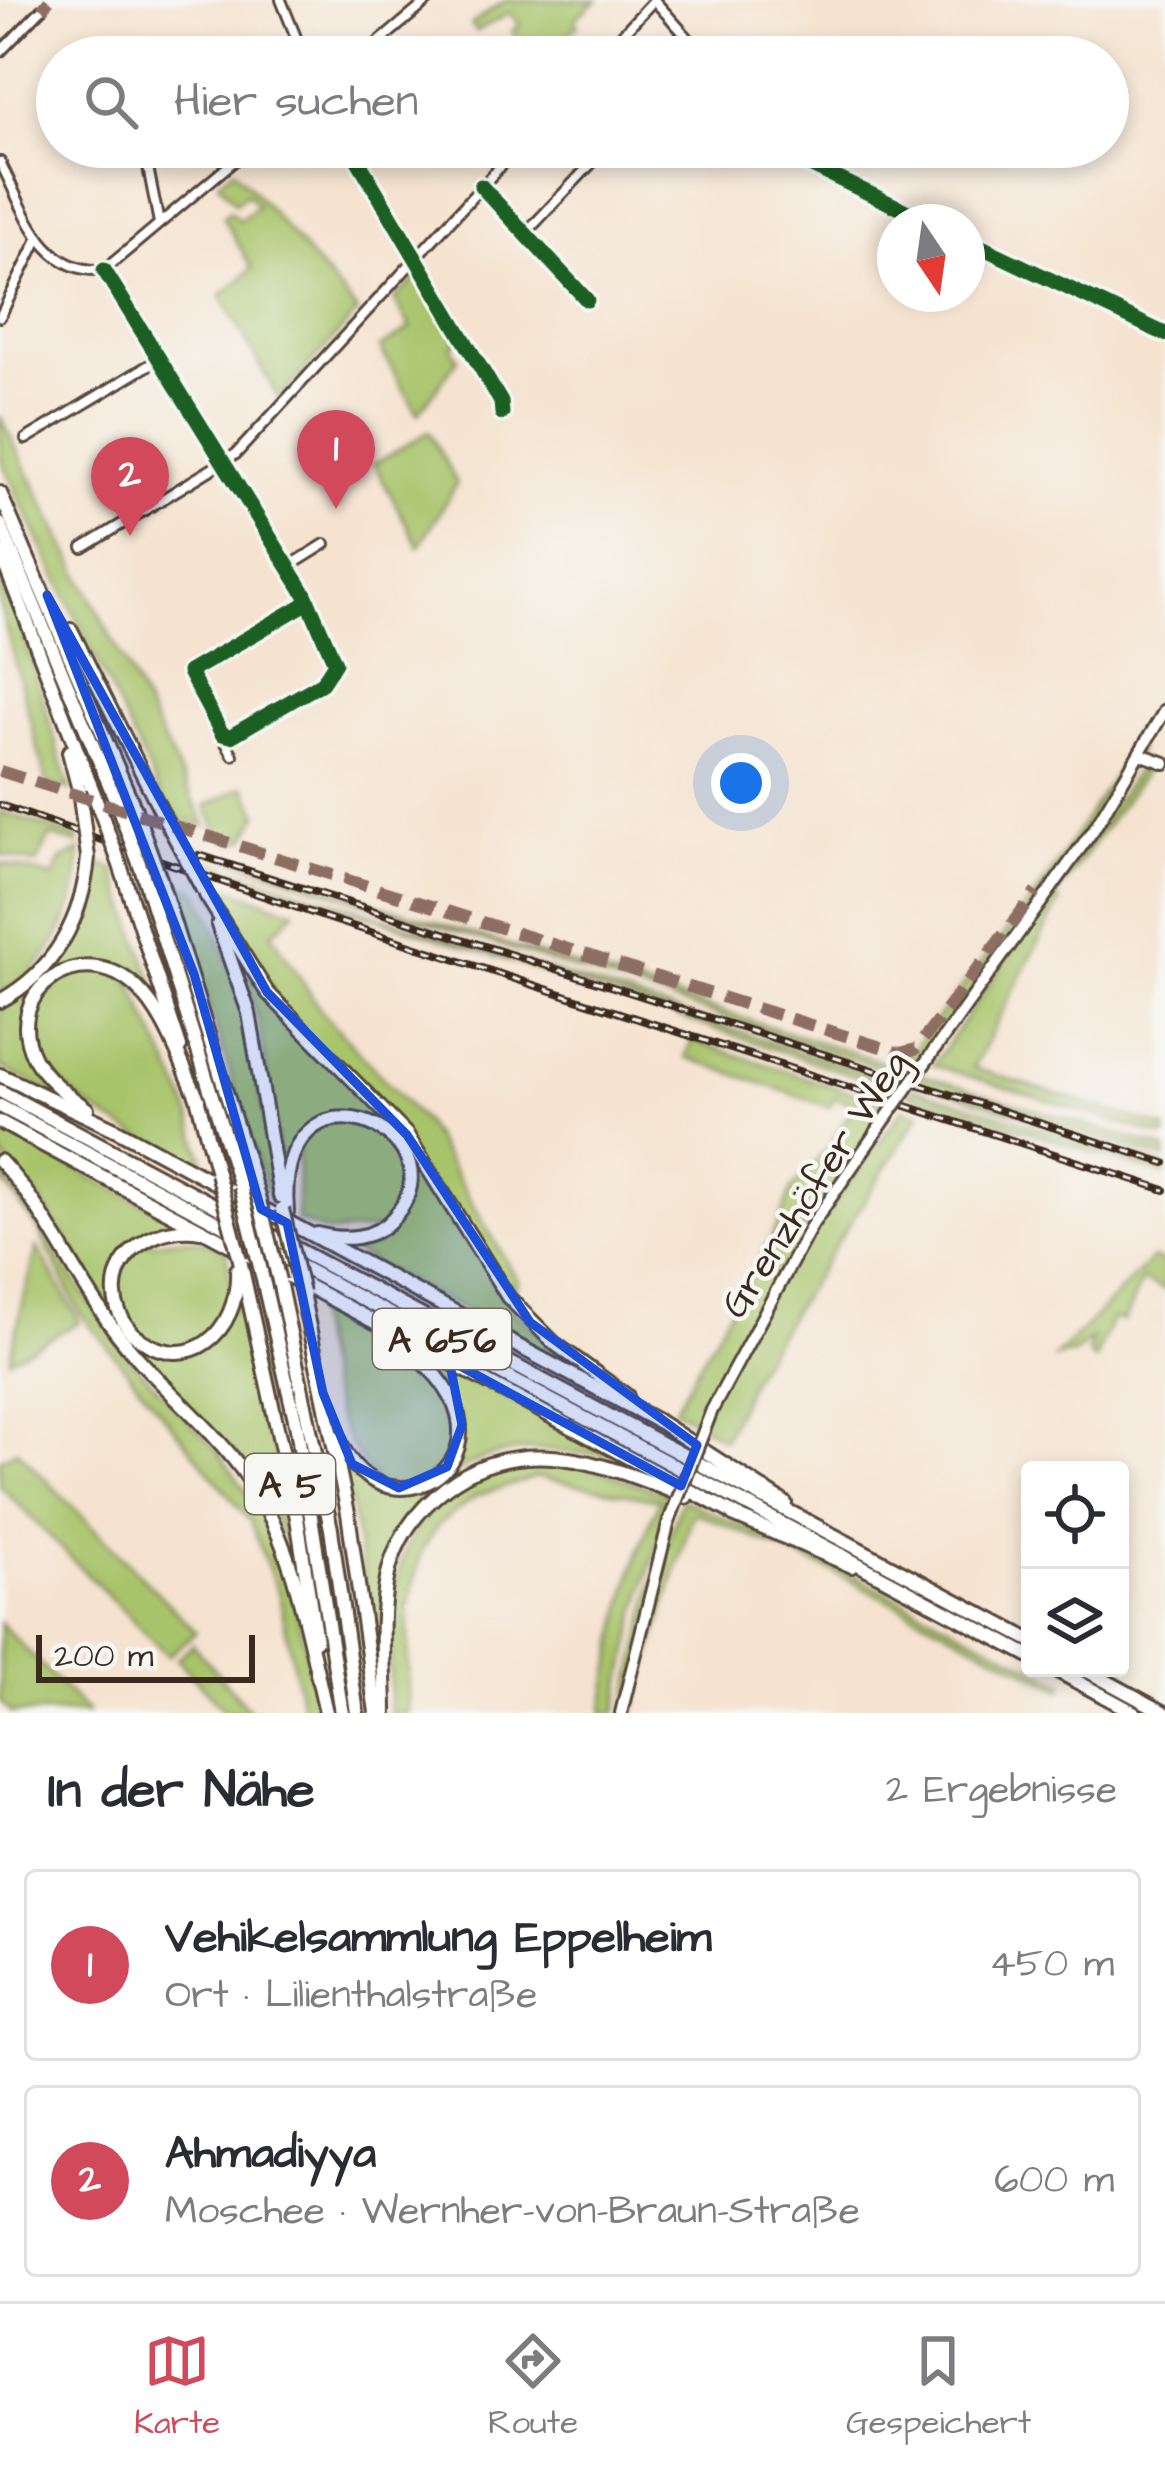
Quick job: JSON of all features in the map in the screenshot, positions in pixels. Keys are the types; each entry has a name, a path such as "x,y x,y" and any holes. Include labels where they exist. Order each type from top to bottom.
{"highway":[{"name":"A 5","path":"0,493 134,807 258,1196 331,1529 357,1713"},
{"name":"A 5","path":"0,524 143,874 239,1186 297,1428 342,1713"},
{"path":"0,552 121,866 198,1099 227,1237 237,1258 234,1308 207,1343 163,1350 126,1327 115,1284 134,1245 166,1230 227,1237"},
{"name":"A 5","path":"47,595 60,609 204,892 267,992 407,1136 508,1297 554,1343 661,1423 776,1494 794,1513"},
{"path":"0,1001 28,983 67,937 84,890 88,857 79,790 58,710"},
{"name":"A 5","path":"204,892 249,1013 285,1210"},
{"path":"117,1130 56,1084 29,1046 25,1024 33,996 52,976 70,967 98,966 135,986 164,1026 198,1099"},
{"path":"0,1075 117,1130 291,1229 661,1423"},
{"name":"A 656","path":"0,1091 1021,1635"},
{"name":"A 656","path":"0,1106 1021,1651"},
{"path":"291,1229 350,1239 388,1224 409,1188 403,1150 388,1132 363,1118 322,1123 303,1137 291,1156 285,1210 348,1513 376,1713"},
{"path":"0,1122 227,1237 355,1310"},
{"name":"A 5","path":"0,1161 31,1196 112,1327 230,1455 268,1511 295,1583 326,1712"},
{"name":"A 5","path":"237,1258 297,1518 326,1712"},
{"name":"A 5","path":"323,1393 347,1457 373,1482 399,1488 426,1483 457,1452 461,1417 442,1379 355,1310"},
{"name":"A 656","path":"355,1310 738,1516"},
{"name":"A 656","path":"385,1713 383,1629 389,1570 418,1513 464,1474 503,1458 556,1454 647,1480 882,1576"},
{"path":"1069,1677 1135,1713"},
{"path":"1099,1677 1165,1713"}],"main road":[{"name":"Grenzhöfer Weg","path":"621,1713 669,1521 712,1409 812,1225 1075,856 1165,710"},
{"path":"1140,754 1165,763"}],"street":[{"path":"281,0 296,36"},
{"path":"386,36 429,0"},
{"path":"621,36 654,0 683,36"},
{"path":"0,52 42,9"},
{"path":"0,162 39,237 66,266 104,270 226,168"},
{"path":"148,168 160,224"},
{"path":"362,168 502,402"},
{"path":"83,548 225,464 499,168"},
{"path":"524,236 588,168"},
{"path":"482,186 587,300"},
{"path":"0,317 39,237"},
{"path":"104,270 288,567 335,663 327,679 237,732 222,734"},
{"path":"26,439 159,359"},
{"path":"288,567 325,544"},
{"path":"233,755 189,672 305,604"}],"highlighted area":[{"path":"47,595 267,992 407,1135 530,1322 697,1445 681,1486 449,1360 462,1425 447,1467 399,1488 352,1464 323,1393 287,1223 261,1209 194,974"}],"green space":[{"path":"505,0 597,0 575,19 578,25 566,36 515,36 512,32 520,25 510,13 476,31 471,25"},
{"path":"234,169 358,312 279,399 221,296 252,269 223,217 230,211 239,221 257,206 247,194 235,203 218,182"},
{"path":"410,272 417,272 459,340 451,346 458,359 418,414 380,348 411,328 394,299 416,279"},
{"path":"0,416 206,826 170,815 0,458"},
{"path":"429,432 457,483 419,547 374,464"},
{"path":"0,574 22,628 70,790 47,783 0,606"},
{"path":"1132,748 1139,750 1089,830 922,1062 899,1054 915,1047 1040,889"},
{"path":"1150,765 1054,898 1060,901 973,1068 1165,1128 1165,1137 933,1065 1136,772"},
{"path":"244,786 259,814 246,838 236,842 218,833 206,806"},
{"path":"0,811 78,837 78,844 50,836 37,864 0,854"},
{"path":"194,847 912,1071 908,1077"},
{"path":"80,850 75,894 60,933 36,967 0,994 0,863 53,877 61,860"},
{"path":"200,859 903,1084 899,1090"},
{"path":"94,861 114,869 164,1014 127,975 186,1101 207,1172 91,1108 52,1073 37,1052 62,1097 0,1067 0,1005 64,944 83,909"},
{"path":"171,883 197,890 230,965 251,1044 279,1206 270,1202"},
{"path":"214,883 295,911 272,934 322,1012 426,1125 518,1281 507,1305 591,1379 337,1243 367,1241 389,1229 329,1233 297,1221 298,1138 281,1169 259,1024 243,967 278,1012 273,992 213,892"},
{"path":"691,1040 888,1104 792,1247 797,1255 903,1109 920,1114 755,1370 724,1439 674,1409 778,1225 792,1189 829,1147 854,1105 835,1097 829,1107 686,1057"},
{"path":"922,1075 1165,1149 1165,1159 919,1082"},
{"path":"914,1088 1165,1167 1165,1175 909,1094"},
{"path":"0,1130 186,1225 146,1232 152,1243 190,1239 226,1250 235,1312 243,1304 252,1338 299,1569 251,1472 129,1340 49,1212 0,1154"},
{"path":"0,1169 122,1350 215,1448 264,1516 292,1590 320,1713 303,1713 279,1595 250,1521 80,1313 37,1227 0,1178"},
{"path":"37,1247 80,1322 9,1359"},
{"path":"1153,1258 1165,1263 1165,1290 1142,1280 1124,1321 1112,1319 1095,1360 1088,1353 1093,1338 1075,1353 1056,1357"},
{"path":"311,1293 410,1358 419,1350 613,1454 511,1452 477,1461 450,1477 427,1499 396,1553 376,1649 343,1461 372,1487 374,1476 346,1437 337,1415"},
{"path":"17,1450 196,1632 168,1656 0,1486 0,1459"},
{"path":"545,1460 591,1467 671,1496 638,1609 616,1713 603,1713 618,1630 630,1578 660,1500 537,1477 476,1496 438,1525 421,1552 408,1608 408,1713 390,1713 391,1621 408,1545 427,1514 455,1489 493,1471"},
{"path":"682,1499 854,1575 1021,1661 1021,1668 831,1571 697,1513 692,1516 634,1713 625,1713 653,1585"},
{"path":"0,1623 88,1713 11,1713 0,1701"},
{"path":"193,1644 252,1713 227,1713 177,1659"},
{"path":"1039,1677 1051,1677 1065,1684 1062,1689"}],"railway":[{"path":"0,805 318,915 1165,1190"},
{"path":"199,855 1165,1163"}],"marked path":[{"path":"42,9 49,0"},
{"path":"0,771 900,1053 916,1049 1036,892"}],"cycle path":[{"path":"362,168 501,402 502,413"},
{"path":"816,168 891,204"},
{"path":"481,186 587,300"},
{"path":"985,249 1165,334"},
{"path":"104,270 305,594 335,663 322,683 231,736 222,734 189,672 305,604"}],"place":[{"name":"Vehikelsammlung Eppelheim","path":"336,509"},
{"name":"Ahmadiyya","path":"130,536"}]}
